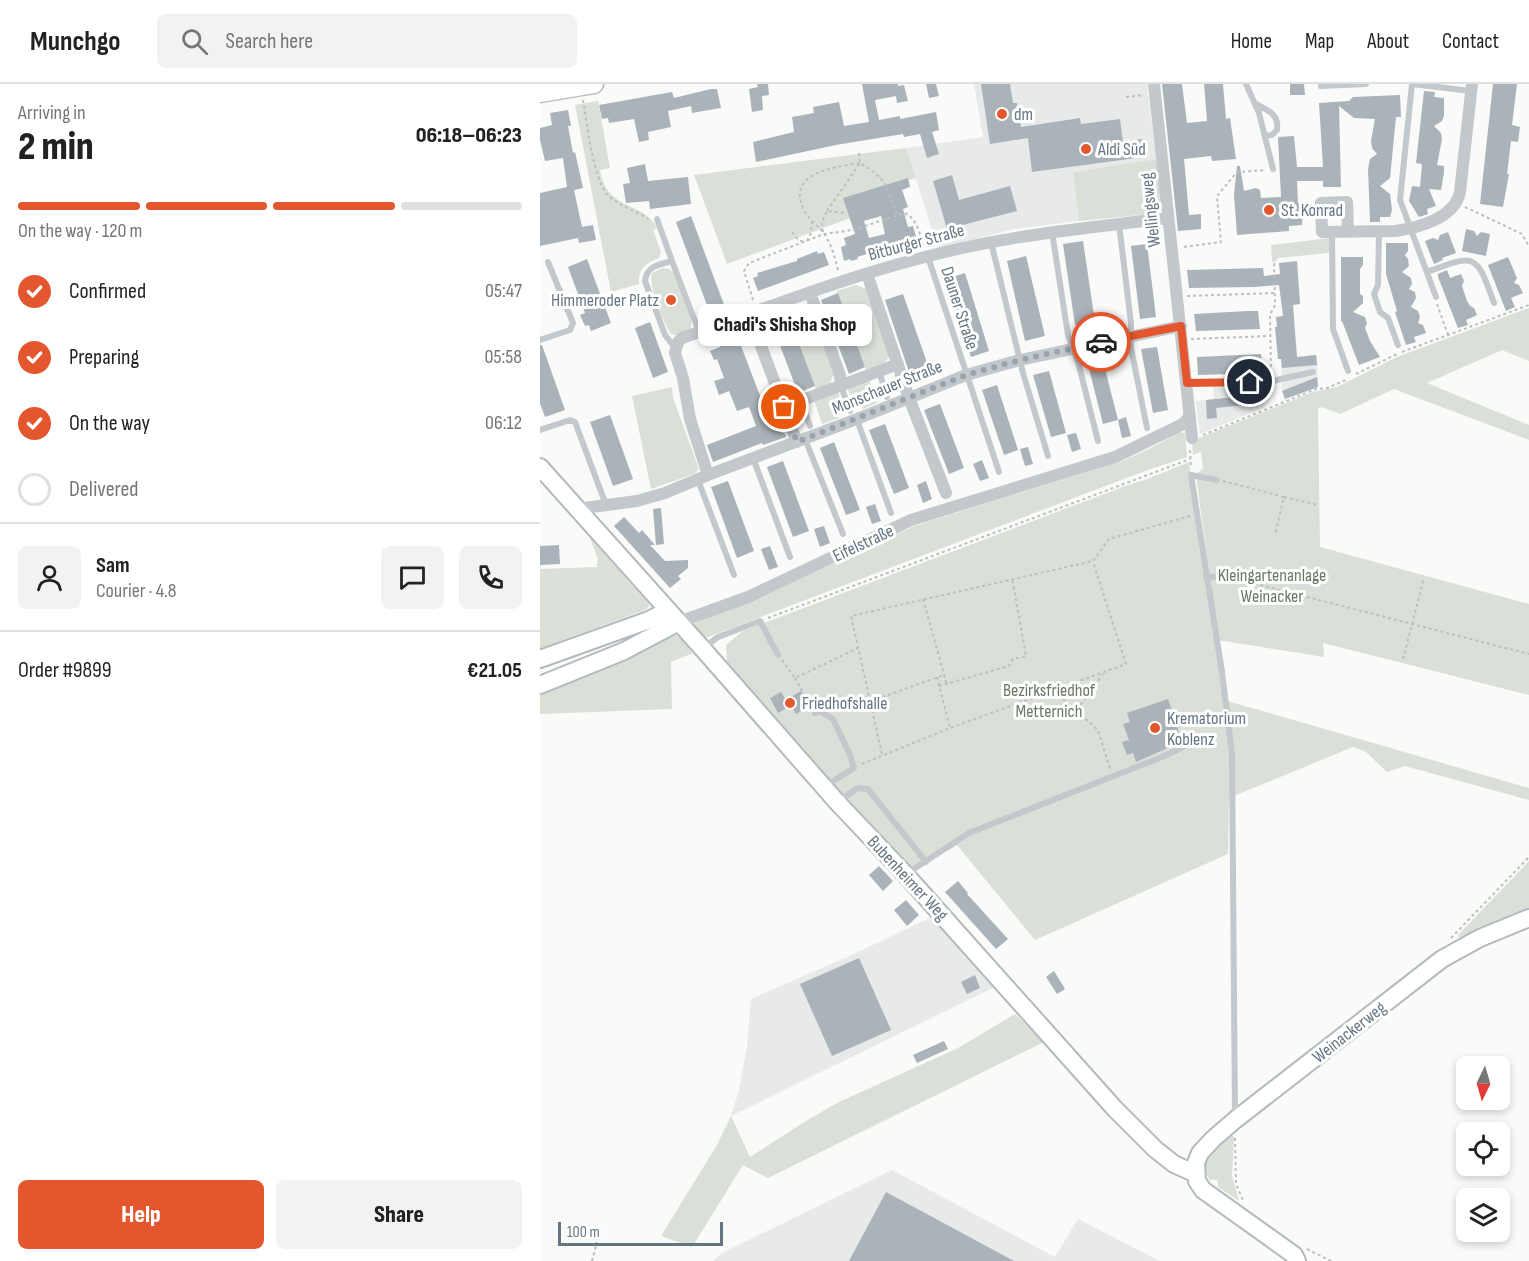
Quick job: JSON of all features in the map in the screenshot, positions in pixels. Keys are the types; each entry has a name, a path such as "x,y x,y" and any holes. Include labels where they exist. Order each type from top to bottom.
{"main road":[{"path":"540,93 594,84"}],"street":[{"path":"1348,231 1347,202 1322,203 1322,232 1395,231 1410,228 1440,217 1457,203 1472,87"},
{"name":"Wellingsweg","path":"1155,89 1192,438"},
{"name":"Bitburger Straße","path":"679,343 699,332 810,293 928,256 1052,232 1168,218"},
{"path":"867,274 909,398 946,494"},
{"path":"810,293 840,375 841,385"},
{"path":"753,313 784,407 801,440"},
{"name":"Monschauer Straße","path":"577,508 651,497 801,440 850,408 909,398 966,375 1020,360 1131,336 1182,332"},
{"path":"679,343 675,353 683,378 703,477"},
{"path":"784,407 898,364"},
{"name":"Eifelstraße","path":"540,659 657,617 673,616 748,597 911,520 1128,452 1183,424 1190,416"},
{"name":"Bubenheimer Weg","path":"540,467 837,802 906,875 1136,1131 1167,1158 1196,1174 1203,1190 1294,1255 1299,1253"},
{"name":"Eifelstraße","path":"540,685 624,651 673,616"},
{"path":"609,633 621,634 627,638 628,643 624,651"},
{"name":"Weinackerweg","path":"1196,1174 1196,1163 1200,1153 1235,1120 1431,967 1480,938 1529,918"}],"lane":[{"path":"1246,84 1256,104 1273,170"},
{"path":"1321,86 1366,84"},
{"path":"1436,297 1400,200 1412,84 1472,87"},
{"path":"1256,104 1274,113 1278,121 1277,130 1272,135 1265,136"},
{"path":"655,222 699,332"},
{"path":"1119,224 1131,348 1148,428"},
{"path":"1332,231 1333,329 1348,371"},
{"path":"1378,231 1378,285 1374,294 1380,312 1388,318 1398,345"},
{"path":"1052,232 1068,335 1098,441"},
{"path":"991,242 1020,360 1048,456"},
{"name":"Dauner Straße","path":"928,256 999,471"},
{"path":"1427,273 1460,260 1471,261 1481,268 1494,303"},
{"path":"672,261 651,267 645,281 665,335 679,343"},
{"path":"540,340 570,330 573,323 548,262"},
{"path":"878,371 888,397"},
{"path":"1187,383 1272,381 1313,372"},
{"path":"841,385 891,513"},
{"path":"801,401 810,426"},
{"path":"540,430 570,420 575,423 607,505"},
{"path":"801,440 843,534"},
{"path":"753,458 790,557"},
{"path":"1217,480 1191,475 1222,672 1232,754 1235,1120"},
{"path":"703,477 734,575"},
{"path":"1206,577 1228,577"},
{"path":"702,648 718,637 760,621 778,655"},
{"path":"815,713 819,711 833,719 854,768 824,786"},
{"path":"906,875 969,833 1183,747"},
{"path":"837,802 858,788 868,789 926,862"}],"path":[{"path":"1126,97 1155,89"},
{"path":"583,100 597,173 602,187 614,200 655,222"},
{"path":"824,234 822,222 827,211 861,163 859,153"},
{"path":"842,282 832,248 804,209 801,198 806,180 816,173 861,163 886,183 897,214"},
{"path":"1172,248 1221,242 1217,196 1237,172 1273,170"},
{"path":"1457,203 1522,234 1529,247"},
{"path":"827,211 847,213"},
{"path":"753,313 744,271 749,263 824,234 853,230 897,214 909,214 914,219 928,256"},
{"path":"805,242 811,233 812,221"},
{"path":"792,232 798,240 805,242"},
{"path":"1272,381 1270,315 1275,305 1274,262"},
{"path":"1178,296 1274,293"},
{"path":"1436,297 1448,335"},
{"path":"1182,332 1270,336"},
{"path":"760,621 1191,459"},
{"path":"1217,480 1318,505"},
{"path":"1275,535 1284,497"},
{"path":"882,754 851,616 1093,561 1109,539 1198,514"},
{"path":"854,768 882,754 950,728 1126,664 1093,561"},
{"path":"1228,577 1529,654"},
{"path":"939,686 1009,666 1013,659 1026,656 1012,578"},
{"path":"1403,659 1424,578"},
{"path":"923,599 947,685"},
{"path":"795,678 858,648"},
{"path":"778,655 795,678 815,713"},
{"path":"1077,710 1104,672"},
{"path":"871,701 944,675"},
{"path":"937,677 950,728"},
{"path":"1054,691 1098,730 1112,776"},
{"path":"1456,951 1450,939 1529,857"},
{"path":"1235,1120 1236,1184 1244,1203"},
{"path":"592,1261 597,1242"},
{"path":"1299,1253 1331,1261"}],"shaded area":[{"path":"974,84 1147,84 1156,160 1073,172 1079,221 1014,229 938,249 906,148 983,137"},
{"path":"1317,355 1318,387 1285,399 1282,391 1281,359"},
{"path":"1262,385 1265,407 1200,434 1196,401 1214,399 1213,386"},
{"path":"932,917 995,987 731,1116 739,1090 747,1047 751,999"},
{"path":"892,1170 1055,1257 1078,1219 1160,1261 713,1261 722,1253"}],"green space":[{"path":"598,101 610,168 600,170 604,183 617,199 651,219 657,228 653,230 661,252 659,258 641,270 639,284 611,292 575,105"},
{"path":"906,148 916,178 844,198 850,218 727,264 694,175"},
{"path":"1158,159 1162,203 1157,210 1150,214 1079,221 1073,172"},
{"path":"1330,238 1329,253 1278,258 1272,262 1271,245"},
{"path":"662,268 674,273 691,319 691,330 679,336 671,334 660,313 652,287 652,273"},
{"path":"856,285 866,287 890,356 884,363 866,370 837,291"},
{"path":"800,304 806,308 809,307 835,376 832,377 830,384 816,389 786,309"},
{"name":"Kleingartenanlage Weinacker","path":"1529,308 1529,361 1502,350 1427,383 1529,425 1529,440 1394,389 1340,414 1322,407 1318,409 1320,547 1529,604 1529,695 1323,643 1324,657 1218,640 1196,475 1203,468 1201,452 1193,455 1192,441 1313,392 1337,387 1397,357"},
{"path":"869,380 877,403 863,409 857,392 850,395 847,388"},
{"path":"672,387 673,398 699,469 694,474 651,489 632,396"},
{"path":"838,391 840,398 832,401 839,418 822,424 814,400"},
{"path":"1180,432 1185,433 1187,457 703,639 693,628 697,622 770,593 914,526 1122,461"},
{"name":"Bezirksfriedhof Metternich","path":"1189,462 1224,700 1529,788 1529,800 1405,766 1387,772 1366,752 1353,747 1229,798 1228,854 1035,940 957,845 949,850 945,847 908,870 727,666 726,645 743,631"},
{"path":"590,538 648,603 649,607 540,649 540,569 597,567 598,559"},
{"path":"670,633 681,638 693,653 671,662 672,709 540,714 540,688 637,653"},
{"path":"1529,861 1529,911 1461,940 1458,935"},
{"path":"1015,1014 1044,1042 768,1178 743,1165 692,1247 661,1236 717,1145 731,1116 750,1157 839,1102 958,1048"},
{"path":"1229,1133 1234,1137 1232,1176 1239,1201 1218,1187 1218,1181 1210,1180 1205,1167 1214,1149"}],"building":[{"path":"757,84 768,84 769,95 762,96 763,110 752,112 749,89 758,87"},
{"path":"862,84 904,85 908,101 897,103 896,96 875,100 879,120 900,116 900,119 936,112 939,130 932,132 939,154 927,158 920,134 904,137 903,134 756,162 753,142 794,132 792,117 814,113 813,107 839,102 844,126 869,122"},
{"path":"926,84 936,84 939,96 929,98"},
{"name":"Aldi Süd","path":"981,84 1010,84 1013,103 1017,103 1021,127 1080,118 1081,124 1120,119 1123,142 1142,139 1144,157 1032,172 1028,138 990,144"},
{"path":"1162,84 1182,84 1187,123 1207,121 1204,84 1223,84 1226,119 1230,118 1236,159 1212,161 1211,156 1184,159 1189,215 1201,214 1201,229 1178,231"},
{"path":"1290,84 1304,84 1305,95 1290,95"},
{"path":"1493,84 1517,84 1512,125 1520,127 1518,142 1511,141 1507,174 1509,174 1503,207 1480,204"},
{"path":"717,89 721,108 692,113 691,106 668,111 671,127 648,132 649,140 639,142 634,119 609,123 608,118 602,119 599,105 672,92 674,98"},
{"path":"1424,91 1435,92 1434,97 1444,98 1442,121 1434,126 1441,133 1437,165 1444,166 1444,173 1441,190 1429,189 1436,206 1427,209 1428,214 1419,217 1409,201 1412,186 1420,187 1422,164 1416,163"},
{"path":"1400,95 1401,117 1396,117 1390,178 1380,186 1390,194 1392,210 1390,217 1380,217 1380,222 1370,222 1368,169 1370,159 1377,154 1372,148 1371,141 1375,119 1354,118 1339,106 1341,187 1323,187 1323,181 1297,181 1298,203 1301,203 1303,212 1302,225 1289,226 1289,231 1237,235 1234,195 1237,166 1240,166 1244,191 1256,188 1260,190 1261,198 1281,197 1278,137 1294,136 1297,167 1323,167 1319,103 1349,101 1353,97"},
{"path":"568,110 571,126 568,126 573,153 575,152 583,188 574,190 582,227 593,225 596,240 579,243 578,238 540,246 540,193 567,187 563,158 545,161 540,128 552,125 550,113"},
{"path":"645,164 648,181 688,177 691,204 650,209 649,201 626,203 623,184 630,183 627,168"},
{"path":"952,175 959,200 1010,186 1017,211 947,229 933,181"},
{"path":"908,178 910,187 902,190 908,207 903,209 908,227 913,226 917,240 912,241 914,252 908,253 904,243 857,257 858,259 844,261 841,247 846,245 844,238 855,234 843,198","holes":["881,216 885,234 869,238 864,221"]},
{"path":"691,216 726,310 711,316 676,222"},
{"path":"1466,229 1474,231 1477,236 1481,232 1490,234 1486,256 1462,251"},
{"path":"1448,232 1456,253 1434,264 1425,241 1433,238 1438,240 1440,235"},
{"path":"1083,241 1095,322 1075,325 1063,244"},
{"path":"1386,243 1408,243 1408,251 1405,255 1409,266 1402,272 1411,278 1412,284 1409,289 1415,292 1416,298 1411,307 1418,311 1420,317 1418,323 1423,325 1426,333 1414,337 1416,342 1406,345 1386,274"},
{"path":"1147,244 1156,317 1140,319 1131,246"},
{"path":"817,251 818,254 824,252 829,265 758,291 753,278 758,276 757,273 797,261"},
{"path":"1026,256 1045,336 1025,341 1007,261"},
{"path":"1341,257 1363,257 1363,265 1360,269 1360,294 1363,296 1363,303 1353,312 1365,317 1367,323 1365,328 1380,357 1359,365 1341,322"},
{"path":"1508,257 1517,278 1514,283 1519,285 1523,293 1511,298 1515,307 1506,311 1488,265"},
{"path":"587,259 611,323 591,331 589,325 585,326 580,315 585,313 568,267"},
{"path":"1297,261 1300,304 1293,305 1297,357 1316,355 1317,365 1282,368 1281,359 1278,359 1275,327 1277,327 1276,317 1283,316 1279,285 1189,288 1187,270 1263,268 1264,276 1280,274 1279,263"},
{"path":"1447,270 1450,278 1461,274 1467,301 1477,315 1466,320 1468,325 1458,328 1438,277 1438,274"},
{"path":"965,273 989,351 971,357 946,279"},
{"path":"838,293 865,367 849,374 821,300"},
{"path":"903,294 930,371 911,378 885,300"},
{"path":"1258,311 1260,329 1196,331 1194,314"},
{"path":"787,312 815,386 798,393 770,319"},
{"path":"650,322 668,372 653,378 635,328"},
{"path":"735,330 765,409 770,407 779,431 786,437 763,445 762,443 713,462 707,445 756,426 749,407 737,411 729,391 719,395 714,381 724,378 717,359 714,360 710,351 720,347 716,337"},
{"path":"540,345 542,345 565,410 545,417 540,403"},
{"path":"1157,347 1168,410 1153,413 1141,349"},
{"path":"1261,354 1263,373 1198,375 1197,357"},
{"path":"1102,357 1118,420 1103,424 1087,361"},
{"path":"1049,371 1066,433 1051,437 1033,375"},
{"path":"1317,377 1318,387 1285,399 1282,391"},
{"path":"997,385 1018,450 1004,455 982,390"},
{"path":"1263,394 1264,403 1216,408 1217,418 1207,419 1206,400"},
{"path":"940,404 964,468 949,474 924,410"},
{"path":"610,415 633,479 613,486 590,422"},
{"path":"1126,417 1131,436 1122,438 1118,420"},
{"path":"885,424 909,488 894,494 869,430"},
{"path":"1076,433 1081,449 1072,452 1067,435"},
{"path":"834,442 860,510 846,515 820,448"},
{"path":"1028,447 1033,464 1025,466 1020,449"},
{"path":"982,460 989,478 980,481 973,464"},
{"path":"783,461 809,531 793,537 767,467"},
{"path":"728,481 754,551 737,558 711,487"},
{"path":"926,481 932,499 923,503 917,485"},
{"path":"875,504 881,521 872,524 866,507"},
{"path":"661,508 664,544 656,545 653,509"},
{"path":"624,517 639,533 642,530 655,545 650,545 665,561 688,560 688,568 678,576 681,579 670,588 614,526"},
{"path":"824,526 830,543 820,547 814,529"},
{"path":"559,545 560,564 540,565 540,546"},
{"path":"770,546 778,567 769,570 761,549"},
{"path":"801,691 809,706 796,714 787,699"},
{"path":"781,692 790,706 778,713 770,698"},
{"name":"Krematorium Koblenz","path":"1168,699 1180,735 1191,731 1194,742 1188,744 1181,742 1136,762 1133,753 1127,755 1122,742 1129,740 1123,724 1130,722 1127,713"},
{"path":"879,866 893,881 883,891 869,875"},
{"path":"958,881 1008,939 996,949 945,892"},
{"path":"906,900 919,915 907,926 894,910"},
{"path":"859,958 891,1030 832,1056 800,984"},
{"path":"1054,971 1065,989 1057,994 1046,977"},
{"path":"975,975 980,988 967,994 961,982"},
{"path":"944,1041 948,1049 917,1063 913,1055"},
{"path":"886,1192 1014,1261 849,1261"}],"way so far":[{"path":"784,407 797,442 966,375 1101,342"}],"place":[{"name":"dm","path":"1002,114"},
{"name":"Aldi Süd","path":"1086,149"},
{"name":"St. Konrad","path":"1269,210"},
{"name":"Himmeroder Platz","path":"671,300"},
{"name":"Chadi's Shisha Shop","path":"784,407"},
{"name":"Friedhofshalle","path":"790,703"},
{"name":"Krematorium Koblenz","path":"1155,728"}],"route":[{"path":"1101,342 1181,326 1187,383 1250,382"}]}
